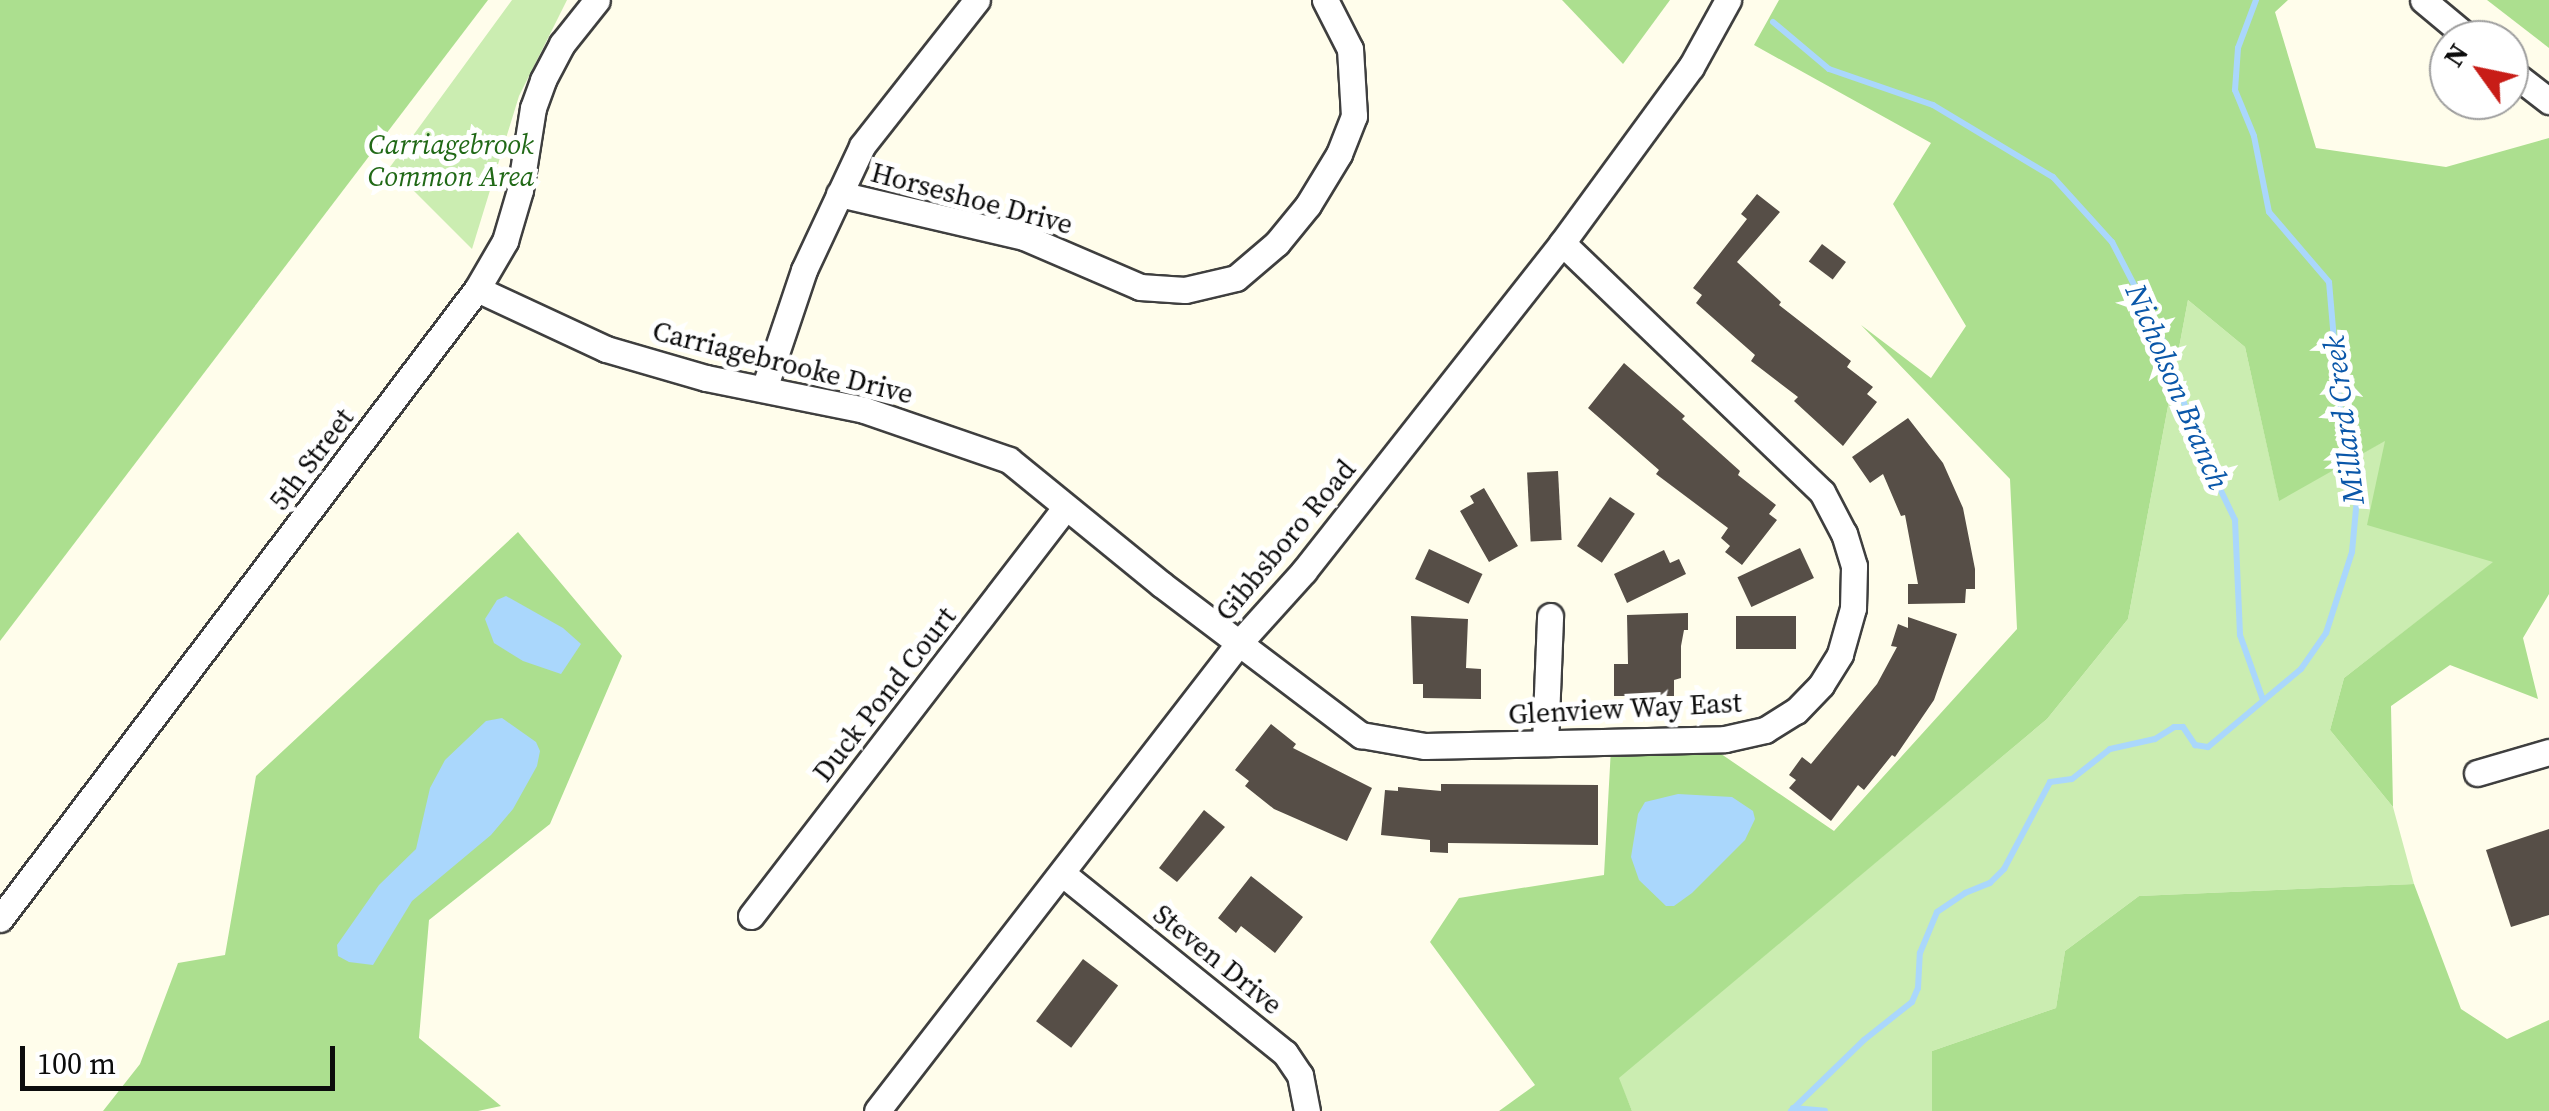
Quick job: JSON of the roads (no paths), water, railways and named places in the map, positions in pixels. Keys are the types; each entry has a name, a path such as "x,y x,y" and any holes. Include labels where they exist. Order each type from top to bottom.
{"street":[{"name":"5th Street","path":"0,919 477,290 505,240 543,80 562,44 597,0"},
{"path":"764,389 804,270 862,146 977,0"},
{"name":"Horseshoe Drive","path":"839,194 1024,237 1140,287 1185,290 1236,278 1277,243 1308,205 1339,154 1354,116 1350,49 1326,0"},
{"name":"Gibbsboro Road","path":"877,1111 1239,642 1304,571 1562,243 1691,68 1728,0"},
{"path":"2423,0 2447,20"},
{"path":"2529,86 2549,101"},
{"name":"Glenview Way East","path":"1239,642 1361,735 1425,746 1725,740 1765,730 1796,711 1821,686 1840,654 1853,608 1854,566 1844,534 1822,492 1562,243"},
{"name":"Carriagebrooke Drive","path":"477,290 606,349 864,410 955,438 1009,460 1239,642"},
{"name":"Duck Pond Court","path":"751,916 1065,508"},
{"path":"1545,743 1550,616"},
{"path":"2477,773 2549,752"},
{"name":"Steven Drive","path":"1063,874 1275,1043 1300,1075 1307,1111"}],"water":[{"path":"506,596 563,628 581,644 561,674 523,661 494,643 485,619 497,600"},
{"path":"502,718 536,742 540,751 537,766 513,809 491,835 412,901 373,965 349,962 338,956 337,945 379,885 416,849 430,788 445,760 486,721"},
{"path":"1678,794 1732,797 1753,811 1755,819 1745,840 1692,893 1674,906 1666,906 1639,880 1631,857 1638,814 1645,802"}],"waterway":[{"name":"Millard Creek","path":"1791,1111 1864,1040 1912,1002 1918,988 1920,953 1937,912 1965,893 1990,883 2004,869 2050,782 2072,779 2110,749 2155,739 2174,727 2183,727 2195,745 2208,747 2301,669 2326,633 2352,552 2357,498 2340,410 2329,282 2269,212 2254,136 2235,90 2238,48 2256,0"},
{"name":"Nicholson Branch","path":"1773,22 1829,69 1933,105 2053,177 2112,242 2163,341 2197,441 2235,520 2240,635 2263,700"},
{"path":"1793,1108 1825,1111"}],"park label":[{"name":"Carriagebrook Common Area","path":"451,160"}]}
